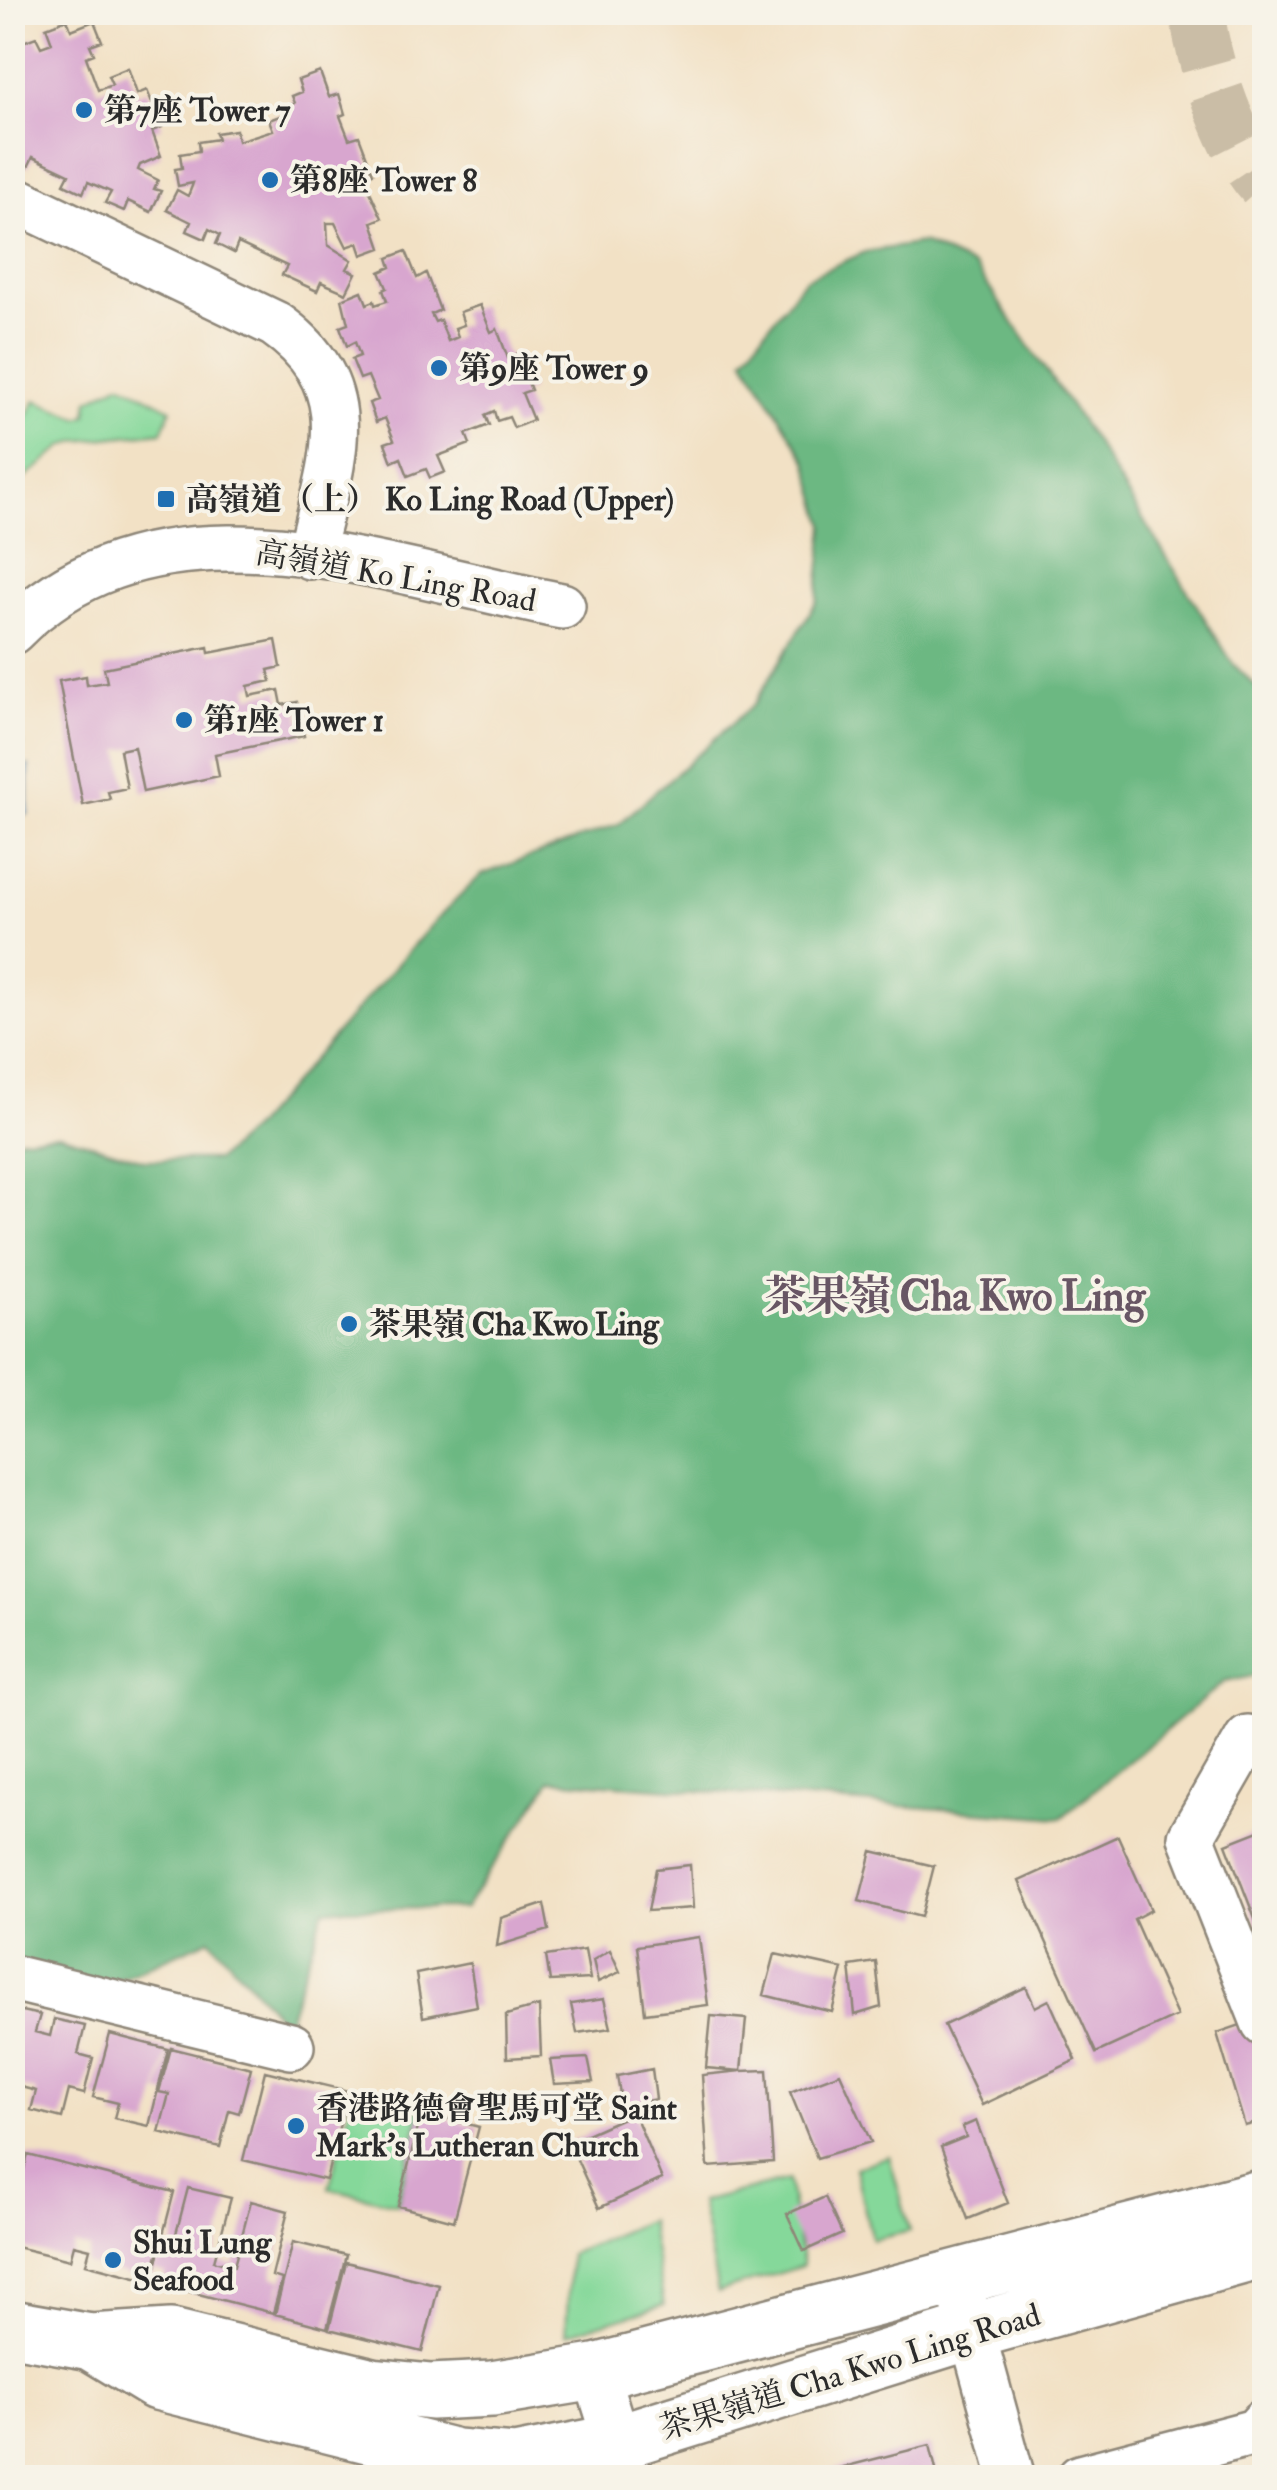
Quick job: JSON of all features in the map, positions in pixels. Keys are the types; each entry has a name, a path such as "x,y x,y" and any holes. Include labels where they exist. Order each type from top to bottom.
{"main road":[{"name":"茶果嶺道 Cha Kwo Ling Road","path":"18,2326 91,2342 171,2337 372,2386 431,2392 492,2389 594,2372 1264,2197"},
{"name":"茶果嶺道 Cha Kwo Ling Road","path":"91,2342 157,2382 456,2456 515,2462 620,2460 972,2331 1264,2250"}],"street":[{"path":"12,198 276,324 299,341 317,362 330,387 336,436 310,556"},
{"name":"高嶺道 Ko Ling Road","path":"12,631 34,610 96,572 170,550 210,547 310,556 436,577 562,606"},
{"path":"1248,1738 1190,1838 1264,2022"},
{"path":"12,1978 291,2046"},
{"path":"957,2278 1012,2478"},
{"path":"594,2372 620,2460"},
{"path":"1080,2478 1255,2432 1264,2422"}],"green space":[{"path":"922,243 975,267 1093,439 1233,664 1264,694 1264,1674 1224,1682 1061,1818 551,1780 465,1908 324,1909 286,2025 210,1939 89,1992 13,1972 12,1139 59,1134 144,1160 217,1160 251,1130 434,922 481,875 619,824 754,704 817,601 825,525 807,461 744,358 805,279 865,252"},
{"path":"121,383 171,409 162,432 64,446 13,488 13,440 36,400 79,418 87,415 89,400"},
{"path":"353,2093 421,2112 397,2204 329,2188"},
{"path":"889,2156 910,2231 872,2240 855,2168"},
{"path":"788,2180 803,2266 718,2292 700,2202"},
{"path":"649,2220 664,2305 566,2334 570,2254"}],"water":[{"path":"13,734 22,744 19,765 29,766 28,814 13,820"}],"building":[{"name":"第7座 Tower 7","path":"67,19 71,30 94,21 102,41 90,45 94,54 86,57 98,90 112,85 108,76 128,68 137,94 147,90 162,127 152,131 161,156 140,165 138,170 158,180 154,189 161,191 151,212 128,201 124,211 105,203 111,192 88,182 83,193 64,184 69,174 33,157 28,167 12,160 18,142 12,140 12,46 36,37 41,47 52,43 46,27"},
{"name":"第8座 Tower 8","path":"320,72 329,97 339,94 345,114 340,116 349,139 359,136 373,173 363,176 382,218 372,222 381,248 362,255 358,243 347,247 335,223 327,223 328,245 352,260 347,269 356,273 346,293 321,282 317,291 282,275 287,266 238,243 234,253 216,244 220,235 209,229 205,239 187,231 191,222 167,210 177,190 188,196 193,183 178,186 175,169 182,168 180,154 199,151 198,142 218,139 216,133 236,130 238,141 273,130 269,120 288,113 286,107 295,103 292,96 302,92 298,80"},
{"name":"第9座 Tower 9","path":"406,251 417,278 426,273 440,310 431,314 435,322 440,320 448,341 458,337 455,328 464,325 460,312 480,305 491,332 497,329 508,358 517,354 531,390 522,393 533,420 514,428 509,417 497,421 494,411 485,415 489,425 466,434 470,444 438,456 445,472 430,478 426,469 408,476 401,458 392,462 385,443 394,440 385,418 376,422 369,403 378,400 368,376 360,379 352,359 360,356 355,342 347,346 340,327 348,324 342,299 362,291 367,304 387,301 383,290 387,288 380,272 391,267 388,258"},
{"name":"第1座 Tower 1","path":"276,640 281,667 268,670 271,681 248,686 250,696 279,690 282,705 297,702 304,736 215,754 219,776 143,792 134,747 120,750 127,788 108,792 110,799 83,805 59,681 86,676 87,685 107,682 104,668 208,647 209,653"},
{"path":"1264,1829 1264,1942 1226,1844"},
{"path":"1118,1836 1151,1910 1134,1919 1177,2016 1096,2053 1019,1881"},
{"path":"872,1851 934,1866 921,1917 859,1901"},
{"path":"690,1865 693,1908 648,1911 656,1869"},
{"path":"544,1904 549,1930 497,1946 501,1918"},
{"path":"699,1937 708,2005 645,2013 637,1946"},
{"path":"585,1950 590,1979 550,1981 546,1956"},
{"path":"610,1950 620,1972 598,1982 593,1960"},
{"path":"775,1954 843,1969 832,2012 764,1995"},
{"path":"876,1962 881,2007 855,2015 850,1966"},
{"path":"470,1963 477,2006 423,2017 416,1974"},
{"path":"1026,1987 1035,2007 1049,2000 1076,2060 982,2105 944,2025"},
{"path":"604,1999 611,2028 577,2033 571,2004"},
{"path":"539,2006 541,2056 507,2058 506,2015"},
{"path":"12,2009 40,2015 35,2032 50,2036 54,2019 85,2026 78,2054 93,2058 84,2094 69,2090 62,2118 31,2110 36,2091 21,2087 16,2106 12,2105"},
{"path":"711,2016 746,2019 741,2071 706,2068"},
{"path":"1252,2021 1264,2061 1264,2121 1245,2126 1217,2033"},
{"path":"110,2034 168,2049 149,2126 114,2118 118,2103 93,2097"},
{"path":"171,2048 251,2068 239,2113 229,2110 220,2147 159,2132 169,2094 159,2092"},
{"path":"588,2058 593,2082 554,2084 550,2060"},
{"path":"652,2069 656,2099 622,2106 617,2076"},
{"path":"767,2070 773,2162 708,2167 702,2075"},
{"name":"香港路德會聖馬可堂 Saint Mark's Lutheran Church","path":"265,2071 348,2091 326,2180 243,2160"},
{"path":"840,2073 871,2142 817,2158 790,2092"},
{"path":"422,2112 479,2127 454,2221 398,2206"},
{"path":"634,2113 662,2179 599,2208 569,2142"},
{"path":"976,2121 1008,2203 968,2219 941,2147 966,2137 962,2127"},
{"path":"28,2155 174,2192 151,2281 86,2264 90,2249 74,2245 70,2260 12,2246 12,2214"},
{"path":"188,2188 231,2198 214,2261 234,2266 251,2201 288,2211 272,2276 282,2279 273,2313 163,2285 166,2274 155,2271 161,2246 172,2249"},
{"path":"825,2197 842,2234 804,2251 787,2214"},
{"path":"293,2242 346,2255 327,2328 275,2314"},
{"path":"346,2262 439,2285 422,2352 329,2329"},
{"path":"930,2445 938,2478 808,2478 808,2476"}],"tunnel":[{"path":"1197,12 1220,103 1240,148 1264,184"}],"place":[{"name":"第7座 Tower 7","path":"84,110"},
{"name":"第8座 Tower 8","path":"270,180"},
{"name":"第9座 Tower 9","path":"439,368"},
{"name":"高嶺道（上） Ko Ling Road (Upper)","path":"166,499"},
{"name":"第1座 Tower 1","path":"184,720"},
{"name":"茶果嶺 Cha Kwo Ling","path":"349,1324"},
{"name":"香港路德會聖馬可堂 Saint Mark's Lutheran Church","path":"296,2126"},
{"name":"Shui Lung Seafood","path":"113,2260"}],"district":[{"name":"茶果嶺 Cha Kwo Ling","path":"955,1295"}]}
